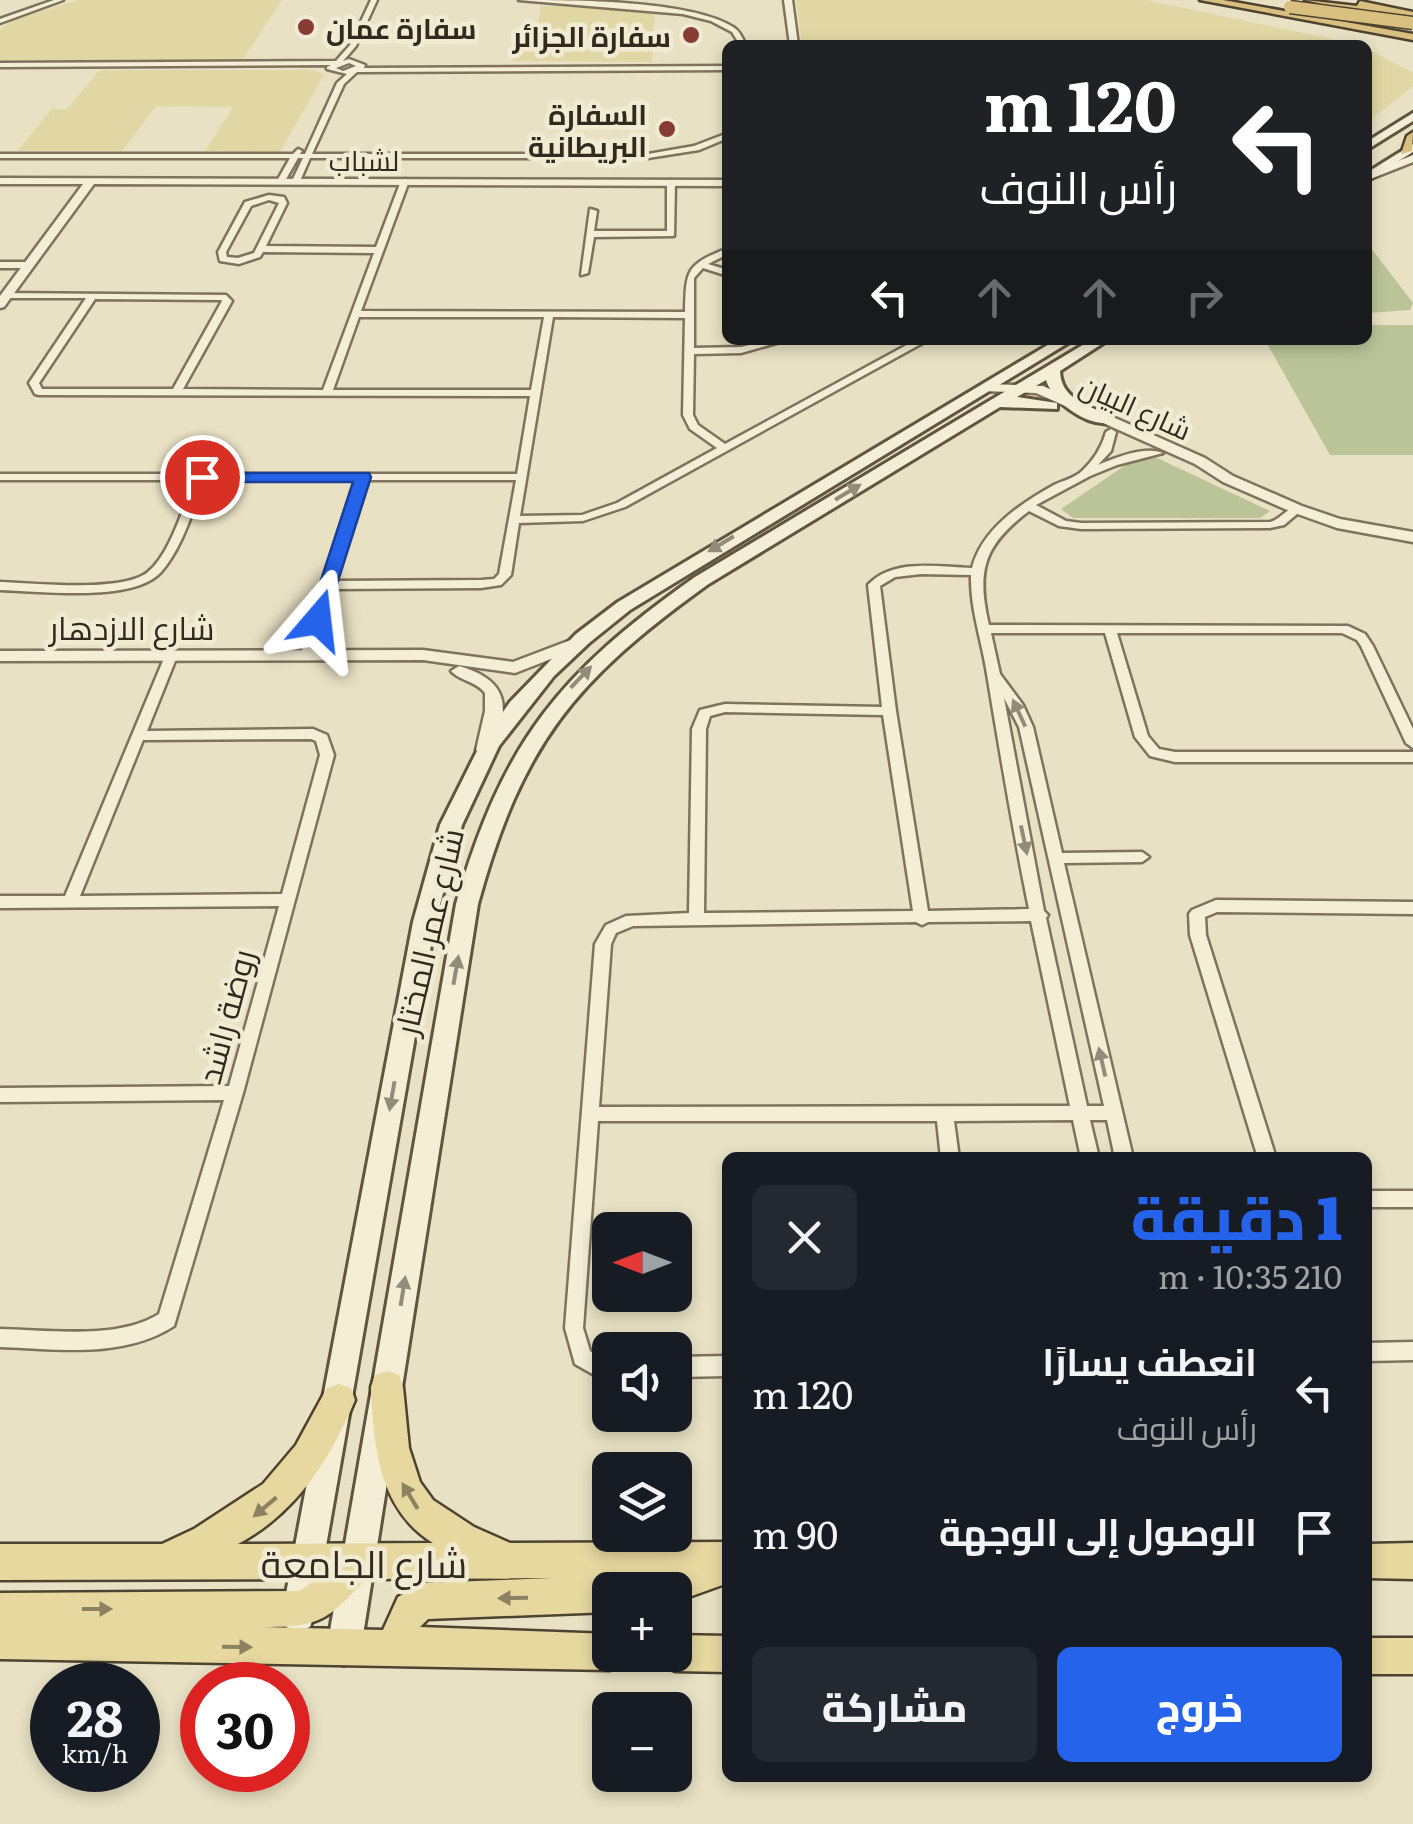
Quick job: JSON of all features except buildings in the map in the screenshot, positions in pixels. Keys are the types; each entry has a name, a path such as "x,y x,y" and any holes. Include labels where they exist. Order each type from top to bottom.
{"highway":[{"path":"1205,0 1409,37"},
{"path":"1252,0 1413,22"},
{"path":"1310,0 1413,22"},
{"path":"1340,0 1413,22"},
{"path":"1367,0 1413,6"},
{"path":"1411,152 1413,136"}],"main road":[{"path":"1372,143 1413,116"},
{"path":"1372,175 1411,152"},
{"name":"شارع عمر المختار","path":"344,1648 467,904 494,812 526,748 573,684 647,617 1018,379 1060,345"},
{"name":"شارع عمر المختار","path":"1018,379 1054,368 1093,345"},
{"path":"1054,368 1052,384 1057,394 1107,426"},
{"path":"987,398 1052,406"},
{"name":"شارع عمر المختار","path":"292,1648 428,903 464,786 485,750 534,685 576,643 656,584 987,398"},
{"path":"387,1387 396,1467 404,1490 422,1515 463,1542 521,1560"},
{"path":"161,1561 231,1530 274,1500 307,1460 339,1400"},
{"path":"1372,1561 1413,1561"},
{"name":"شارع الجامعة","path":"0,1562 722,1563"},
{"path":"0,1611 299,1608 320,1602 358,1562"},
{"path":"692,1581 722,1566"},
{"path":"404,1649 400,1627 406,1614 423,1600 592,1595"},
{"path":"0,1641 592,1652"},
{"path":"692,1653 722,1654"},
{"path":"1372,1656 1413,1656"}],"street":[{"path":"0,18 48,0"},
{"path":"0,18 60,0"},
{"path":"296,181 300,158 333,84 335,67 352,46 374,0"},
{"path":"522,0 663,5 704,11 736,25 744,40"},
{"path":"542,0 689,6 724,14 747,30 746,40"},
{"path":"780,0 785,40"},
{"path":"788,0 793,40"},
{"path":"281,181 300,158 341,83 358,66 357,53 384,1"},
{"path":"0,66 722,67"},
{"path":"0,158 658,159 691,154 722,141"},
{"name":"لشباب","path":"0,181 722,183"},
{"path":"328,392 404,181"},
{"path":"3,300 91,182"},
{"path":"590,234 671,234 671,182"},
{"path":"261,250 283,203 281,198 261,198 248,204 221,256 229,261 244,260 261,250 380,250"},
{"path":"584,273 593,211"},
{"path":"722,253 701,264 690,278 690,422 725,449"},
{"path":"0,265 29,264"},
{"path":"701,264 722,270"},
{"path":"3,300 214,294 226,299 176,392"},
{"path":"93,295 37,378 35,389 45,393 536,393"},
{"path":"357,314 690,314"},
{"path":"328,585 498,582 506,571 549,314"},
{"path":"689,351 741,350 762,345"},
{"path":"514,520 583,518 606,512 914,345"},
{"name":"شارع البيان","path":"1018,379 1052,406 1200,461 1228,478"},
{"name":"شارع البيان","path":"1018,379 1158,452 1297,509 1336,523 1413,537"},
{"path":"1078,480 1106,451 1107,426"},
{"path":"1089,1152 1008,763 977,572 982,554 997,530 1029,506 1123,457 1158,452"},
{"path":"0,477 522,477"},
{"path":"0,586 118,586 145,581 159,568 202,477"},
{"path":"306,656 363,477"},
{"path":"1029,506 1071,526 1270,525 1280,523 1297,509"},
{"path":"922,919 889,710 874,584 895,572 977,572"},
{"path":"1110,629 1142,737 1155,753 1413,758"},
{"path":"985,630 1352,632 1367,646 1413,743"},
{"name":"شارع الازدهار","path":"0,656 383,658 423,654 514,668 576,643"},
{"path":"70,902 171,656"},
{"name":"شارع الازدهار","path":"383,658 456,670 485,680 495,690 498,702 485,750"},
{"path":"994,675 1022,716 1123,1152"},
{"path":"696,920 698,729 706,713 725,708 889,710"},
{"name":"روضة راشد","path":"0,1338 136,1336 158,1329 167,1320 235,1093 327,754 322,738 302,733 139,736"},
{"path":"1008,763 1034,763"},
{"path":"1056,858 1142,857"},
{"path":"0,902 286,900"},
{"path":"1265,1152 1198,935 1198,914 1216,906 1413,908"},
{"path":"592,1363 574,1337 605,935 620,922 631,920 1040,916"},
{"path":"0,1095 235,1093"},
{"path":"944,1113 949,1152"},
{"path":"592,1114 1114,1113"},
{"path":"1372,1199 1413,1199"},
{"path":"1372,1352 1413,1352"},
{"path":"692,1367 722,1366"}],"green space":[{"path":"1372,249 1413,303 1410,310 1372,313"},
{"path":"1372,325 1413,325 1413,455 1330,455 1268,345 1372,345"},
{"path":"1155,457 1270,511 1260,518 1073,518 1061,509 1136,458"}],"sand":[{"path":"79,0 282,0 241,62 0,62 0,30 12,19"},
{"path":"796,0 1146,0 1336,40 801,40"},
{"path":"655,5 652,62 512,61 521,28 537,28 541,6"},
{"path":"1372,51 1413,73 1413,86 1372,119"},
{"path":"100,70 313,70 324,75 280,152 205,151 233,107 156,106 122,151 17,151 52,109 67,109"}],"place":[{"name":"سفارة عمان","path":"306,27"},
{"name":"سفارة الجزائر","path":"691,35"},
{"name":"السفارة البريطانية","path":"667,129"}],"route":[{"path":"202,477 363,477 318,620"}]}
